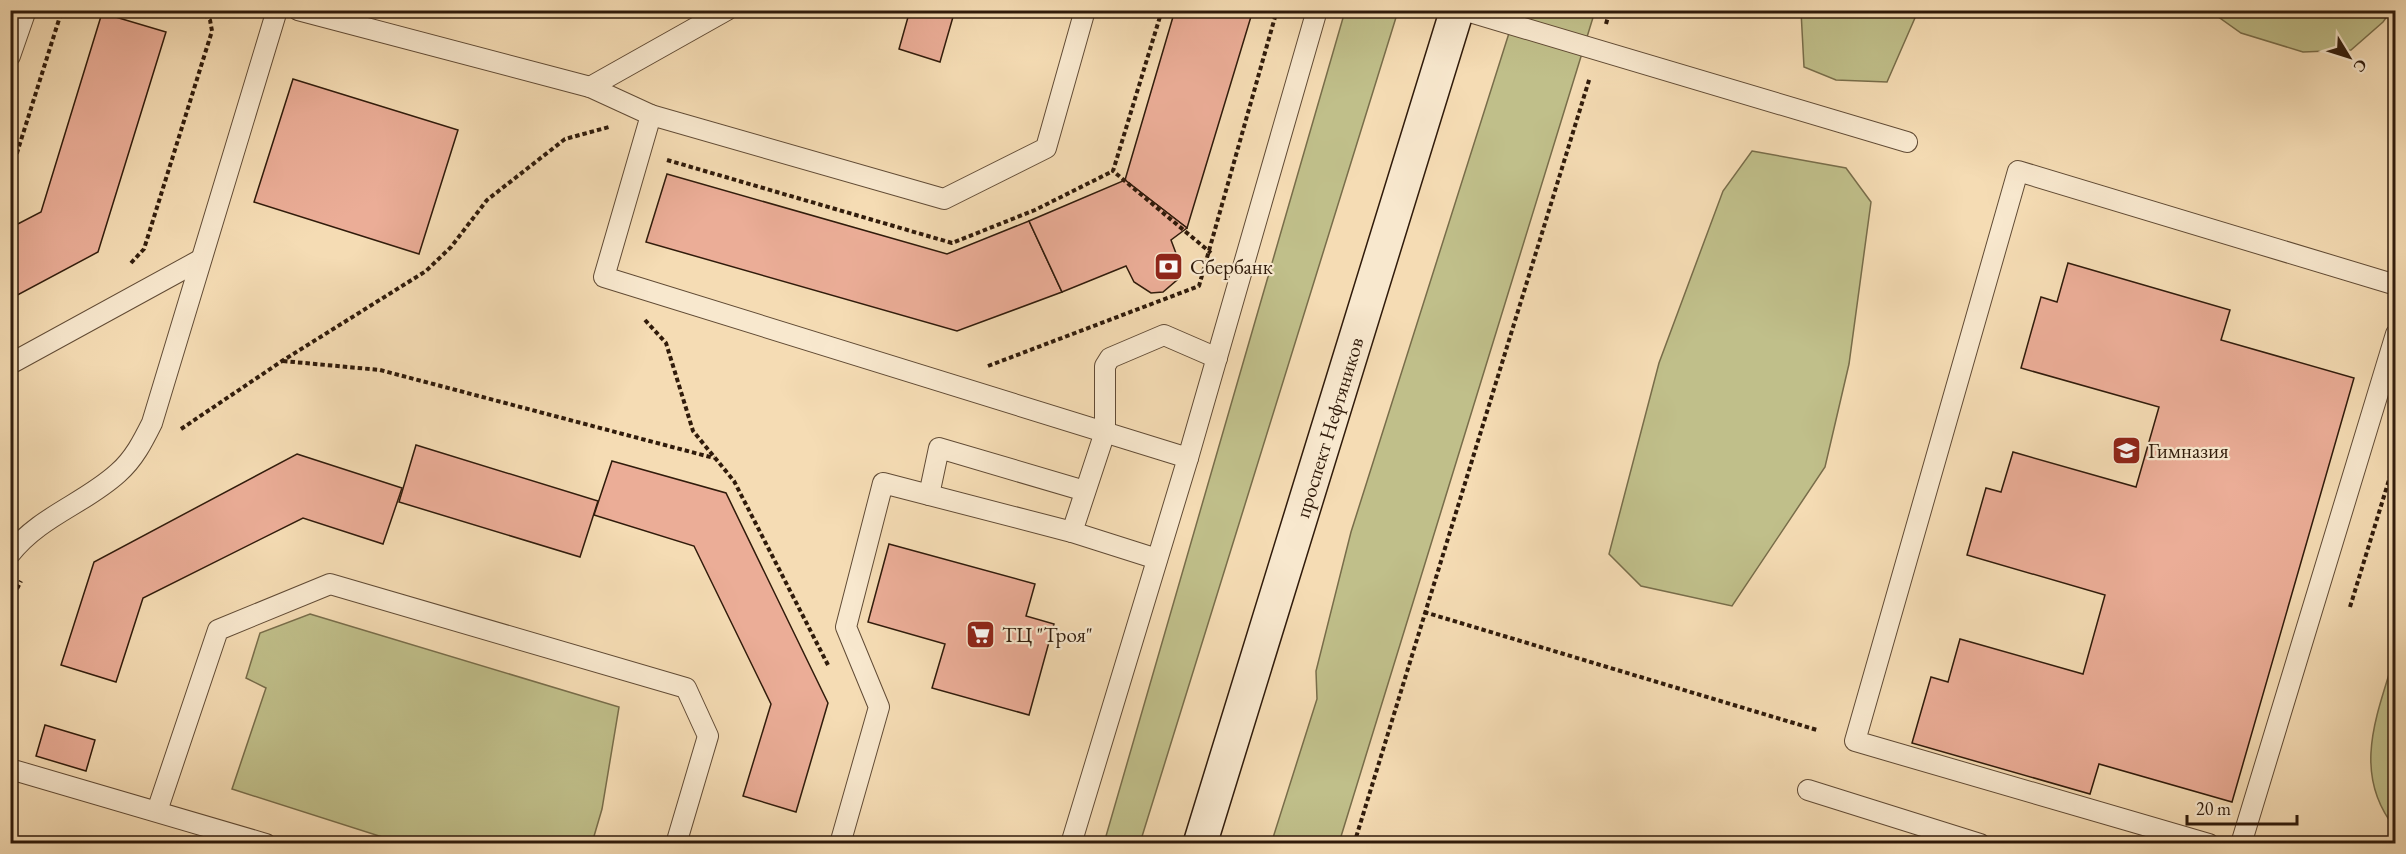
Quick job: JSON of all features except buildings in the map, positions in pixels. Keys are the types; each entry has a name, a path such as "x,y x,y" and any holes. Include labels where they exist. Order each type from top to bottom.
{"main road":[{"name":"проспект Нефтяников","path":"1200,843 1456,10"}],"lane":[{"path":"10,56 26,10"},
{"path":"10,554 39,525 118,474 136,453 152,423 277,10"},
{"path":"298,10 590,87 651,115 944,199 1046,148 1085,10"},
{"path":"590,87 727,10"},
{"path":"1071,843 1188,458 1317,10"},
{"path":"1463,10 1907,142"},
{"path":"651,115 604,277 1188,458"},
{"path":"2209,843 1855,741 2018,171 2396,285"},
{"path":"10,364 201,261"},
{"path":"2241,843 2396,334"},
{"path":"1072,532 1105,432 1104,376 1110,358 1164,335 1217,358"},
{"path":"929,495 939,448 1085,492"},
{"path":"840,843 879,707 846,627 884,483 1072,532 1157,559"},
{"path":"157,811 218,630 330,584 686,688 708,736 676,843"},
{"path":"10,769 266,843"},
{"path":"1808,790 1980,843"}],"path":[{"path":"10,175 62,10"},
{"path":"128,267 144,249 212,31 210,20 201,10"},
{"path":"664,160 952,243 1035,210 1113,171 1162,10"},
{"path":"985,367 1199,286 1211,253 1277,10"},
{"path":"1354,843 1610,10"},
{"path":"178,432 282,361 426,271 451,247 487,200 566,139 651,115"},
{"path":"1113,171 1211,253"},
{"path":"643,318 666,343 693,431 734,481 831,671"},
{"path":"282,361 380,370 714,458"},
{"path":"2350,607 2396,458"},
{"path":"1424,612 1817,730"}],"shaded area":[{"path":"1801,10 1918,11 1887,82 1836,80 1804,67"},
{"path":"1345,11 1398,11 1140,843 1104,843"},
{"path":"1516,11 1595,11 1339,843 1271,844 1317,699 1316,671 1351,532"},
{"path":"2210,11 2391,11 2383,22 2351,50 2303,52 2241,33"},
{"path":"1752,151 1846,168 1871,202 1849,364 1825,467 1732,606 1641,586 1609,554 1659,363 1723,191"},
{"path":"310,614 619,707 602,809 592,843 401,843 232,789 266,688 246,678 260,633"},
{"path":"2395,655 2396,828 2382,807 2374,786 2371,765 2375,722"}],"place":[{"name":"Сбербанк","path":"1169,266"},
{"name":"Гимназия","path":"2127,450"},
{"name":"ТЦ \"Троя\"","path":"981,634"}]}
